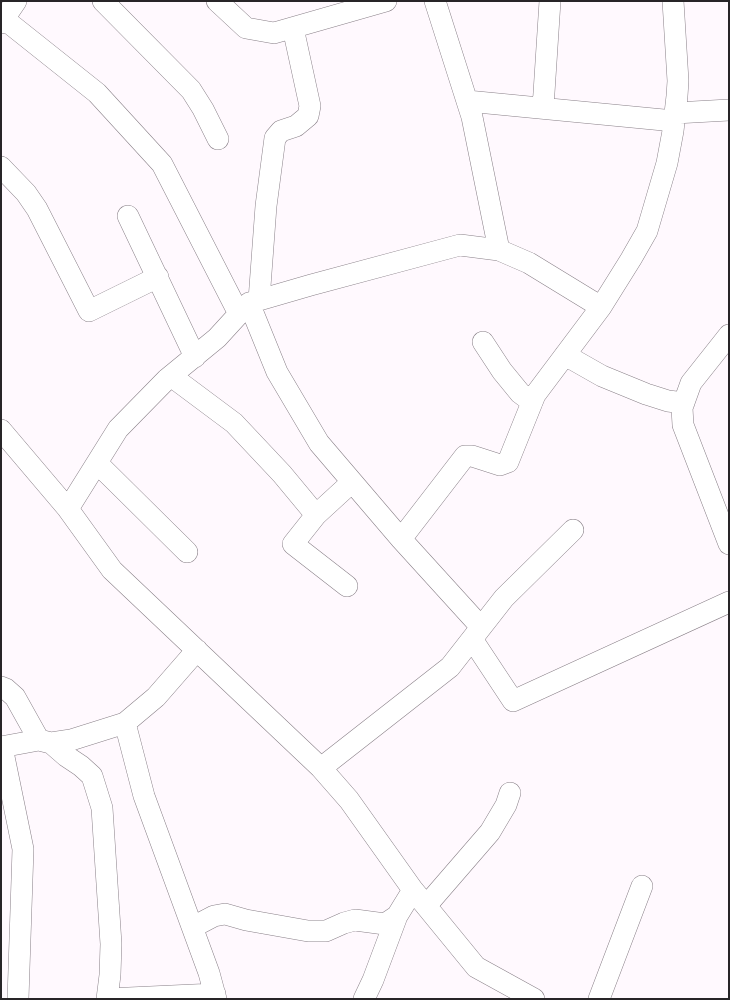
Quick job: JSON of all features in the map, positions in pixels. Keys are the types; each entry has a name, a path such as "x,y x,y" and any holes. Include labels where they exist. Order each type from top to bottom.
{"street":[{"path":"16,1 2,21 97,92 162,164 249,306 277,372 319,443 477,633 513,701 729,602"},
{"path":"103,1 191,90 203,109 218,139"},
{"path":"217,1 246,28 274,33 386,1"},
{"path":"435,1 453,59 458,70 479,147 499,250"},
{"path":"543,108 550,1 564,1"},
{"path":"401,540 465,456 482,459 500,465 508,462 535,395 601,307 647,231 667,163 675,117 678,81 673,1"},
{"path":"249,306 266,206 275,138 281,131 296,126 308,116 310,106 293,28"},
{"path":"467,101 675,117 729,110"},
{"path":"1,166 26,193 37,209 89,311 158,277"},
{"path":"128,216 195,357"},
{"path":"68,509 118,430 171,376 217,338 249,306 310,285 460,245 499,250 529,263 601,307"},
{"path":"729,335 691,383 682,408 683,425 729,544"},
{"path":"483,342 502,371 520,392 532,402"},
{"path":"565,355 602,376 646,394 668,401 684,403"},
{"path":"171,376 234,423 282,474 316,515"},
{"path":"1,430 68,509 112,570 321,768 349,800 420,898 476,968 534,999"},
{"path":"97,463 188,552"},
{"path":"347,586 294,544 316,515 352,482"},
{"path":"321,768 450,667 504,598 573,530"},
{"path":"18,999 22,849 1,747 45,741 71,740 125,723 156,696 197,650"},
{"path":"1,688 6,689 15,698 45,741 81,766 92,776 102,808 111,944 107,999 215,997 209,973 193,927 144,796 125,723"},
{"path":"364,999 373,980 397,916 407,898 420,898 490,832 506,805 510,793"},
{"path":"599,999 642,886"},
{"path":"193,927 214,916 225,914 308,931 326,931 355,920 385,924 397,916"}]}
